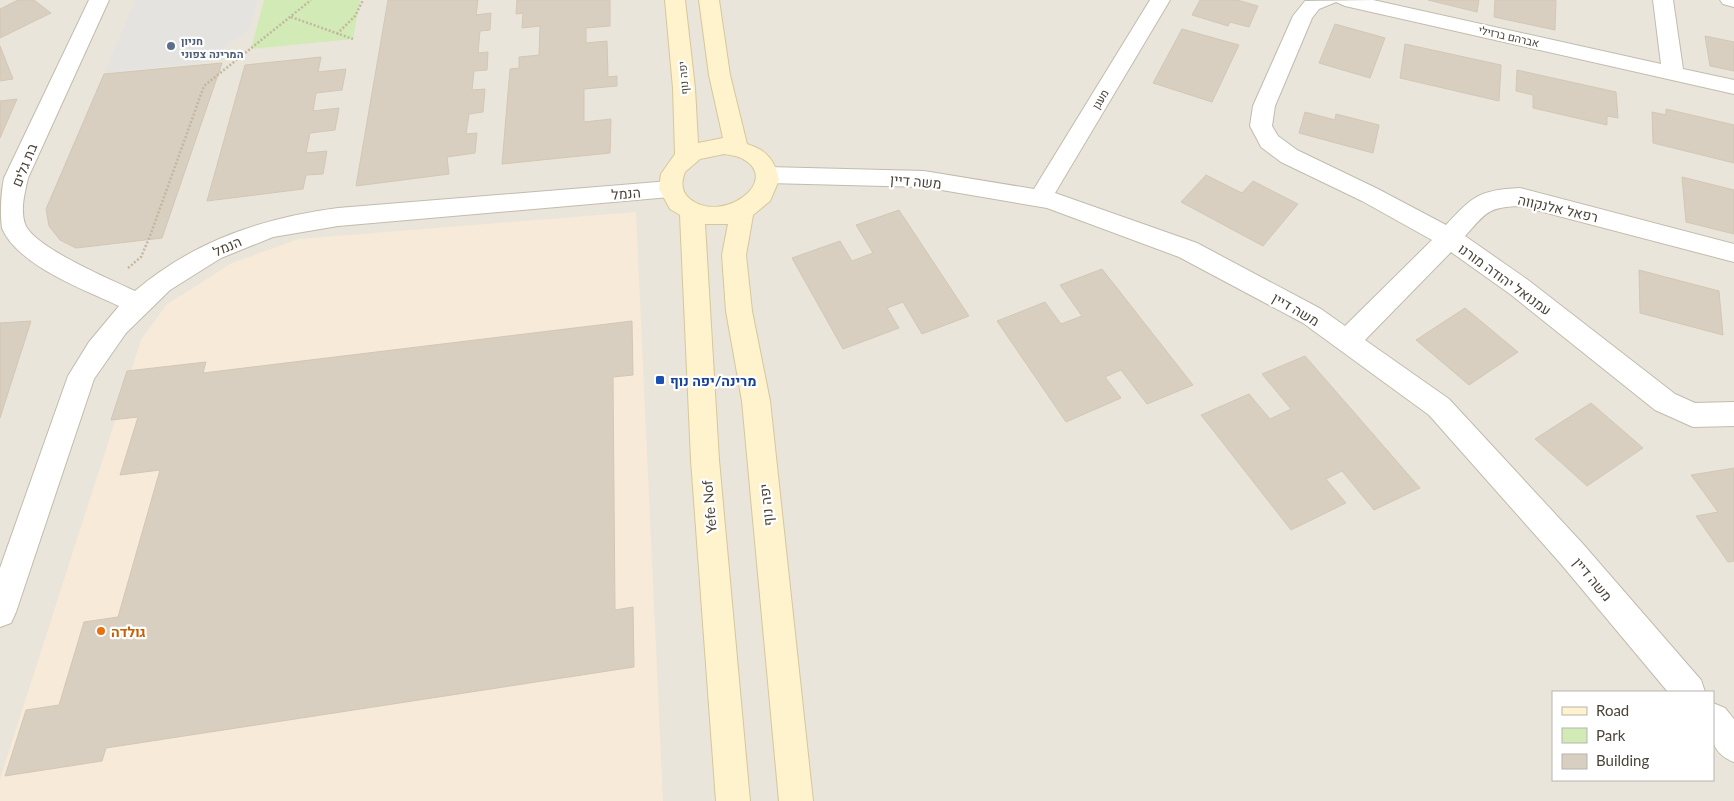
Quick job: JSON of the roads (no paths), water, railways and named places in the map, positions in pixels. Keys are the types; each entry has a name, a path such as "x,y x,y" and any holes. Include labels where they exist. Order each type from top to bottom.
{"main road":[{"name":"יפה נוף","path":"674,0 684,88 687,156"},
{"path":"709,0 717,64 726,110 737,148"},
{"path":"711,147 737,148 758,158 768,175 768,185 754,204 742,211 717,216 692,213 674,198 670,189 673,171 687,156 711,147"},
{"name":"יפה נוף","path":"742,211 734,255 739,311 756,401 796,801"},
{"name":"Yefe Nof","path":"692,213 705,460 733,801"}],"street":[{"name":"בת גלים","path":"99,0 16,178 11,206 14,228 40,255 137,303"},
{"name":"מעגן","path":"1040,198 1160,0"},
{"name":"עמנואל יהודה מורנו","path":"1328,0 1312,5 1303,16 1279,67 1264,106 1261,126 1269,141 1289,156 1370,195 1449,238 1519,287 1665,402 1694,416 1734,414"},
{"name":"אברהם ברזילי","path":"1345,0 1734,87"},
{"path":"1663,0 1673,73"},
{"path":"1730,0 1734,1"},
{"name":"משה דיין","path":"768,175 924,179 1050,200 1188,250 1312,316 1439,407 1572,554 1688,691"},
{"name":"הנמל","path":"0,612 82,376 97,349 116,324 137,303 171,276 203,256 238,240 270,229 338,217 670,189"},
{"name":"רפאל אלנקווה","path":"1347,341 1478,206 1495,198 1520,198 1734,253"},
{"path":"1714,721 1734,745"}],"place":[{"name":"חניון המרינה צפוני","path":"171,46"},
{"name":"מרינה/יפה נוף","path":"660,380"},
{"name":"גולדה","path":"101,631"}]}
